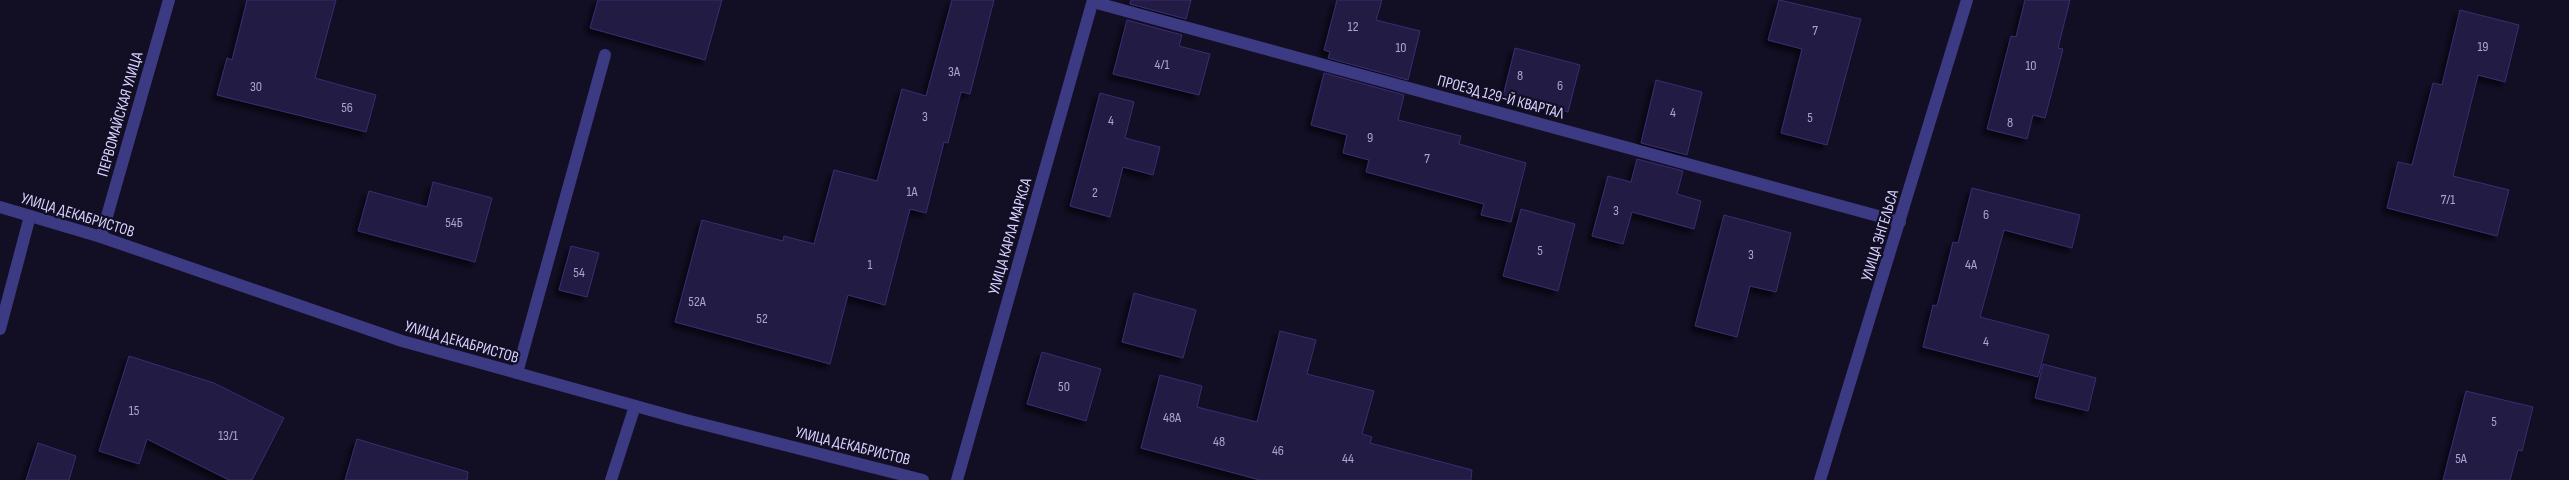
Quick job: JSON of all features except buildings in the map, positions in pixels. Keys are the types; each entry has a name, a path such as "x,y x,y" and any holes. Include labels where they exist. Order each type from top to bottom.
{"street":[{"name":"ПЕРВОМАЙСКАЯ УЛИЦА","path":"101,237 169,0"},
{"name":"УЛИЦА ЭНГЕЛЬСА","path":"1820,480 1967,0"},
{"name":"ПРОЕЗД 129-Й КВАРТАЛ","path":"1093,1 1900,222"},
{"name":"УЛИЦА КАРЛА МАРКСА","path":"956,480 1093,1"},
{"path":"517,373 605,55"},
{"name":"УЛИЦА ДЕКАБРИСТОВ","path":"0,207 101,237 402,341 635,406 923,480"},
{"path":"0,329 30,216"},
{"path":"611,480 635,406"}]}
